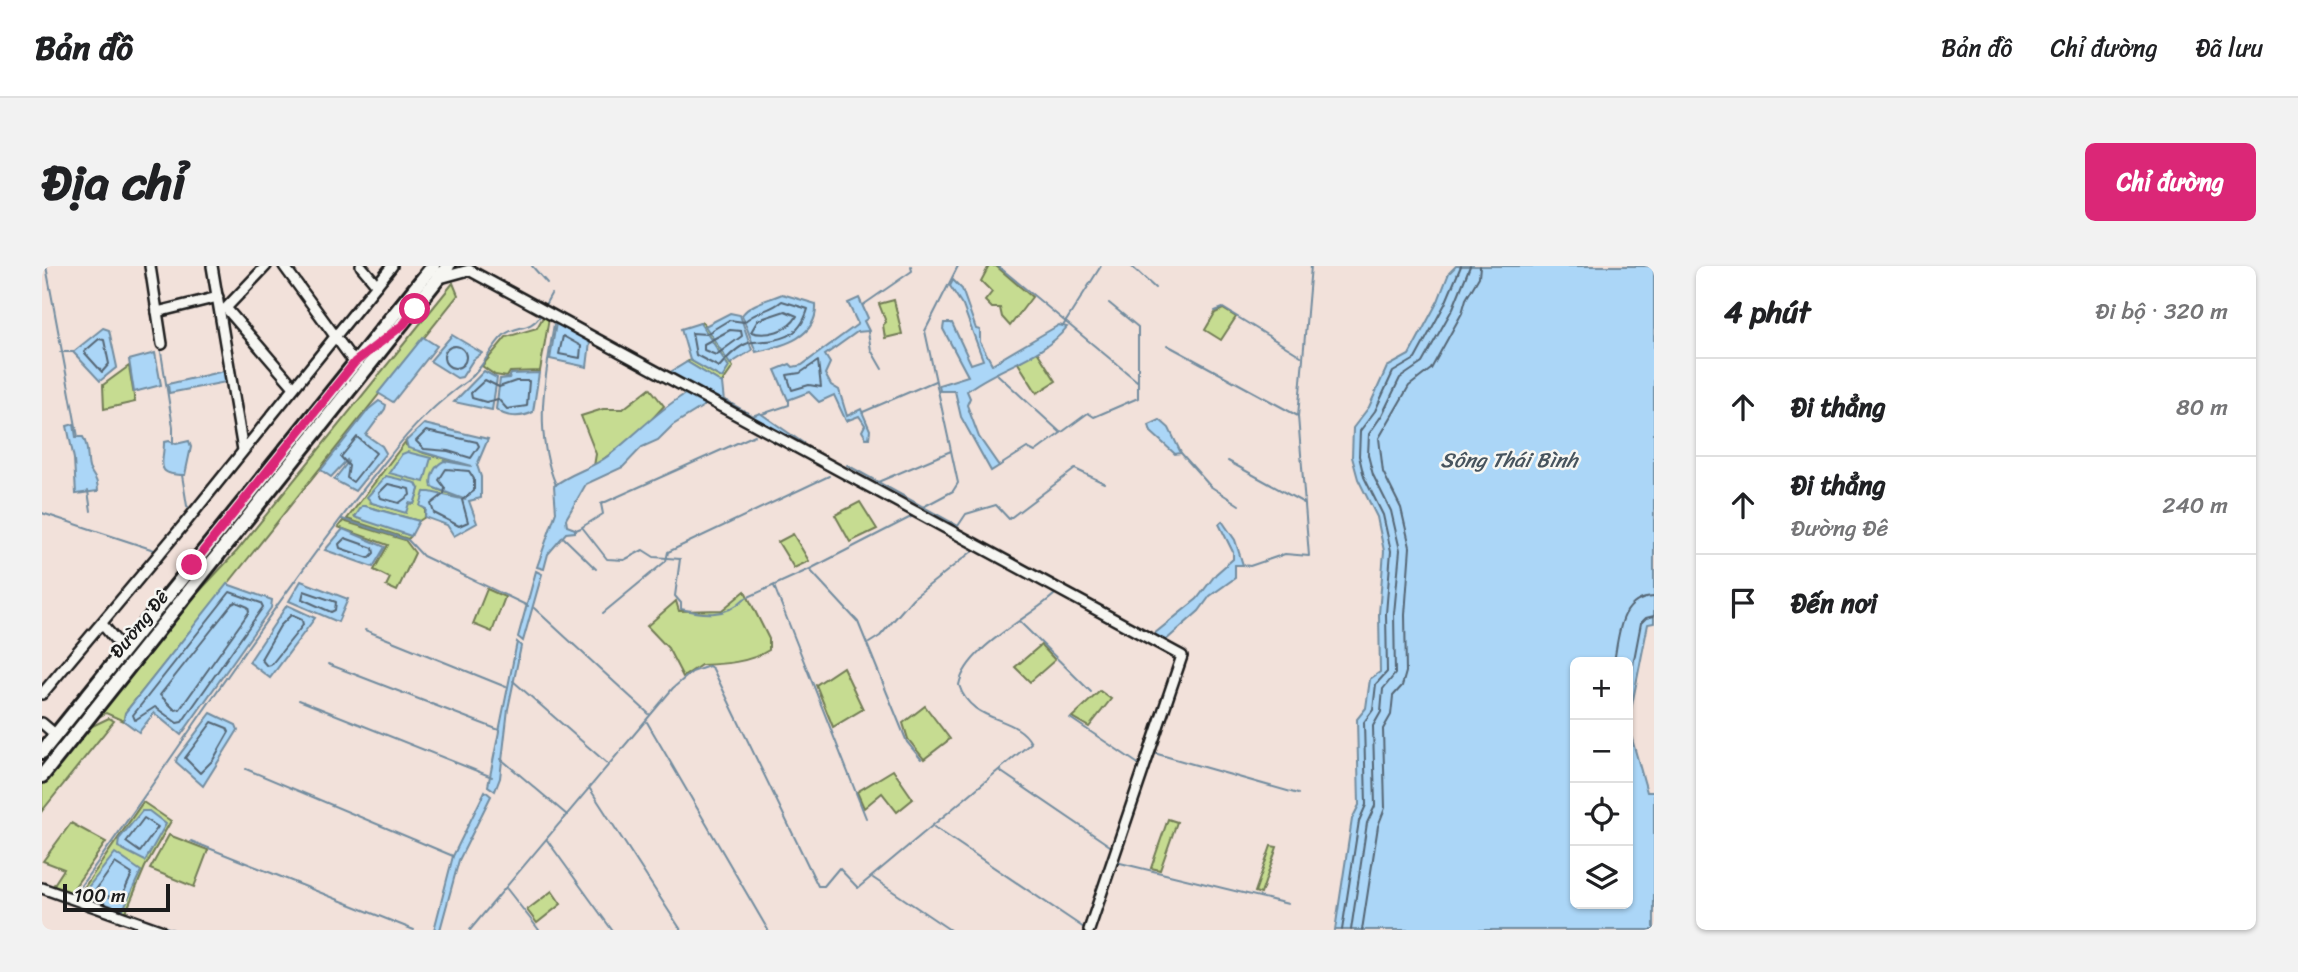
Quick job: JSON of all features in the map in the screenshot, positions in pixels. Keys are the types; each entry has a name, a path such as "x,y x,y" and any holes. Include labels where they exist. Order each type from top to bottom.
{"street":[{"path":"150,266 162,344"},
{"path":"212,266 223,308 243,450"},
{"path":"223,308 266,266"},
{"path":"284,266 355,362 404,324"},
{"path":"361,266 377,285"},
{"path":"42,694 393,266"},
{"name":"Đường Đê","path":"42,752 355,362 435,272 448,266"},
{"path":"435,272 469,268 1182,656 1089,930"},
{"name":"Đường Đê","path":"42,776 404,324 435,272"},
{"path":"157,312 218,297"},
{"path":"223,308 294,387"},
{"path":"102,624 124,650"},
{"path":"42,765 56,735 96,709"},
{"path":"42,723 56,735"},
{"path":"42,888 160,930"}],"green space":[{"path":"989,266 996,266 1032,297 1010,326 1002,317 1000,308 992,308 985,301 992,292 981,281"},
{"path":"453,283 458,295 125,713 124,721 106,713 90,722 167,626 237,551"},
{"path":"894,300 902,334 885,338 883,325 886,322 879,304"},
{"path":"1223,309 1236,317 1221,340 1205,330 1215,313"},
{"path":"543,317 549,318 540,371 510,372 507,377 495,375 482,366 506,337 537,328"},
{"path":"703,322 733,367 722,383 687,362 690,360 722,378 728,366 700,323"},
{"path":"1036,350 1056,381 1037,393 1018,363"},
{"path":"129,366 135,402 104,409 103,385"},
{"path":"650,388 664,406 640,432 594,466 596,454 581,416 603,409 623,409"},
{"path":"406,441 406,445 424,453 472,466 444,461 432,487 466,500 425,492 425,517 419,521 365,506 355,516 411,536 408,539 347,519","holes":["419,489 414,504 409,503 405,512 372,503"]},
{"path":"860,502 877,529 850,542 835,515"},
{"path":"343,521 405,540 415,553 397,591 386,586 390,578 374,570 388,545 338,527"},
{"path":"793,534 809,561 794,568 778,542"},
{"path":"487,589 505,597 492,632 473,624"},
{"path":"745,591 769,639 769,650 744,660 701,665 683,677 668,648 647,626 676,601 679,611 722,610"},
{"path":"1041,645 1055,660 1030,682 1015,667"},
{"path":"843,667 863,709 833,727 816,685"},
{"path":"1100,691 1111,699 1089,727 1072,717"},
{"path":"925,706 950,739 924,759 908,739 903,723"},
{"path":"109,718 114,721 42,811 42,784 86,729"},
{"path":"893,770 913,799 897,812 882,793 864,808 857,792"},
{"path":"143,802 171,821 145,867 126,912 79,895"},
{"path":"1168,819 1177,822 1160,870 1151,868"},
{"path":"71,823 106,842 71,892 53,886 64,869 43,861"},
{"path":"169,835 208,850 194,887 150,869"},
{"path":"1271,846 1277,847 1261,894 1255,892"},
{"path":"552,891 561,904 537,923 527,910"}],"water":[{"name":"Sông Thái Bình","path":"1456,266 1654,266 1654,623 1648,624 1633,700 1633,657 1570,657 1570,909 1633,909 1633,743 1647,792 1654,792 1654,930 1335,930 1352,819 1359,805 1357,719 1366,708 1370,679 1380,672 1379,614 1384,551 1377,517 1358,479 1352,457 1353,428 1369,407 1387,367 1409,355 1438,301 1449,273"},
{"path":"953,280 962,289 976,329 980,330 980,342 992,364 1059,325 1067,327 1045,347 967,391 970,398 967,405 979,437 999,466 991,471 961,417 955,391 940,391 939,385 968,376 943,329 944,323 952,323 971,364 983,360 963,306 950,286"},
{"path":"782,294 816,304 811,325 796,339 756,352 742,315 755,305"},
{"path":"859,298 868,318 864,321 869,331 857,332 825,355 830,363 825,374 831,385 839,390 847,416 861,409 870,430 869,438 866,438 862,431 865,425 859,416 846,421 834,395 819,402 809,392 788,400 775,370 790,364 793,367 802,365 858,324 848,303"},
{"path":"730,313 740,315 752,350 730,364 705,326"},
{"path":"556,323 590,342 587,367 550,359"},
{"path":"700,323 729,367 722,378 690,360 681,329"},
{"path":"103,328 109,330 117,367 100,381 73,352"},
{"path":"452,335 482,353 473,360 462,377 457,378 430,361"},
{"path":"423,337 437,346 393,402 378,393"},
{"path":"155,353 161,385 134,392 129,360"},
{"path":"687,362 722,383 724,402 669,373"},
{"path":"224,371 226,382 169,393 168,384"},
{"path":"484,371 497,378 492,410 454,402"},
{"path":"539,373 533,412 514,416 496,409 500,379 509,378 511,374"},
{"path":"685,394 705,405 673,425 658,440 642,447 623,467 586,484 566,519 567,526 575,529 575,532 566,533 548,554 544,569 537,567 556,512 554,486 608,456"},
{"path":"379,401 386,405 385,409 366,435 382,446 386,453 355,491 334,480 347,460 331,477 321,470 369,409"},
{"path":"760,413 803,443 801,445 752,416"},
{"path":"1160,420 1169,428 1181,453 1175,454 1151,432 1149,425"},
{"path":"74,424 76,437 83,437 85,441 89,467 97,481 98,491 76,494 74,459 67,426"},
{"path":"424,424 488,439 477,465 481,477 481,498 469,501 477,523 454,536 447,525 425,517 426,509 420,506 424,492 466,500 432,487 431,479 435,468 444,461 472,466 408,448 406,441"},
{"path":"189,441 191,447 185,475 168,473 162,467 164,442 176,444"},
{"path":"407,452 431,458 424,482 389,473 402,454"},
{"path":"386,476 416,483 419,489 414,504 409,503 406,513 372,503 367,497"},
{"path":"362,506 419,521 411,536 355,517"},
{"path":"1222,521 1235,540 1243,565 1235,565 1235,578 1210,596 1199,611 1165,641 1154,634 1197,599 1216,574 1233,559 1233,552 1219,524"},
{"path":"343,529 385,547 373,567 325,550"},
{"path":"536,571 542,574 523,641 518,637"},
{"path":"301,581 348,599 338,622 289,601"},
{"path":"227,584 272,600 271,608 181,735 154,713 139,732 124,721 125,713"},
{"path":"287,605 315,618 270,678 249,662"},
{"path":"517,642 521,646 508,709 500,778 495,791 488,786"},
{"path":"211,713 236,725 238,730 203,786 176,762"},
{"path":"485,791 491,796 459,860 440,930 434,930 453,856"},
{"path":"142,811 149,811 166,824 145,861 118,847 119,839"},
{"path":"115,853 141,871 123,910 86,897 85,891"}],"waterway":[{"path":"46,266 78,437"},
{"path":"532,266 547,283"},
{"path":"863,305 912,271 911,266"},
{"path":"923,507 953,491 958,483 925,331 958,266"},
{"path":"998,266 1137,381"},
{"path":"1063,326 1101,266"},
{"path":"1131,266 1155,288"},
{"path":"1243,565 1250,566 1285,554 1309,556 1298,416 1311,266"},
{"path":"545,305 551,294"},
{"path":"999,466 1027,448 1035,452 1088,413 1094,417 1138,398 1138,327 1109,303"},
{"path":"1215,311 1223,308 1301,356"},
{"path":"74,895 307,564 398,446 436,406 473,376 504,335 532,324 540,316"},
{"path":"554,324 545,385 543,425 549,465 556,485"},
{"path":"868,332 871,350 882,369"},
{"path":"1167,345 1298,416"},
{"path":"160,346 173,427 173,444"},
{"path":"60,352 73,352"},
{"path":"997,374 1060,432"},
{"path":"863,412 935,381"},
{"path":"725,400 752,415"},
{"path":"762,414 789,405 789,400"},
{"path":"755,435 601,504 603,514 582,527 607,559 624,560 643,550 654,557 680,559 675,596 681,603 681,609 715,613 730,609 744,599 810,569 911,517"},
{"path":"878,482 951,451"},
{"path":"1181,453 1210,486 1239,505"},
{"path":"1228,461 1304,503"},
{"path":"847,465 958,526 966,514 996,505 1009,519 1075,469 1104,483"},
{"path":"182,475 187,506 191,510"},
{"path":"603,613 666,561 668,552 829,476"},
{"path":"88,491 91,511"},
{"path":"42,513 157,551"},
{"path":"342,519 408,540 423,556 528,606"},
{"path":"576,530 581,528"},
{"path":"564,538 596,569"},
{"path":"869,643 880,636 913,598 975,549"},
{"path":"810,570 858,622 907,742 921,759"},
{"path":"774,586 866,818"},
{"path":"470,930 673,688 692,672 709,666 713,669 818,886 824,886 839,868 858,888 1031,743 1015,727 974,707 965,698 959,685 964,671 985,647 1055,594"},
{"path":"534,608 649,714"},
{"path":"1020,622 1091,692"},
{"path":"365,630 506,687"},
{"path":"328,664 499,730"},
{"path":"513,681 609,765"},
{"path":"299,700 492,777"},
{"path":"1070,718 1140,765"},
{"path":"647,722 768,930"},
{"path":"1154,753 1298,794"},
{"path":"501,759 567,815"},
{"path":"246,769 453,856"},
{"path":"1000,771 1113,848"},
{"path":"590,789 681,930"},
{"path":"934,827 1084,928"},
{"path":"547,840 612,930"},
{"path":"191,841 414,930"},
{"path":"1116,862 1288,904"},
{"path":"873,878 950,930"},
{"path":"507,889 539,930"},
{"path":"109,907 174,930"}],"route":[{"path":"192,565 355,362 404,324 415,309"}]}
